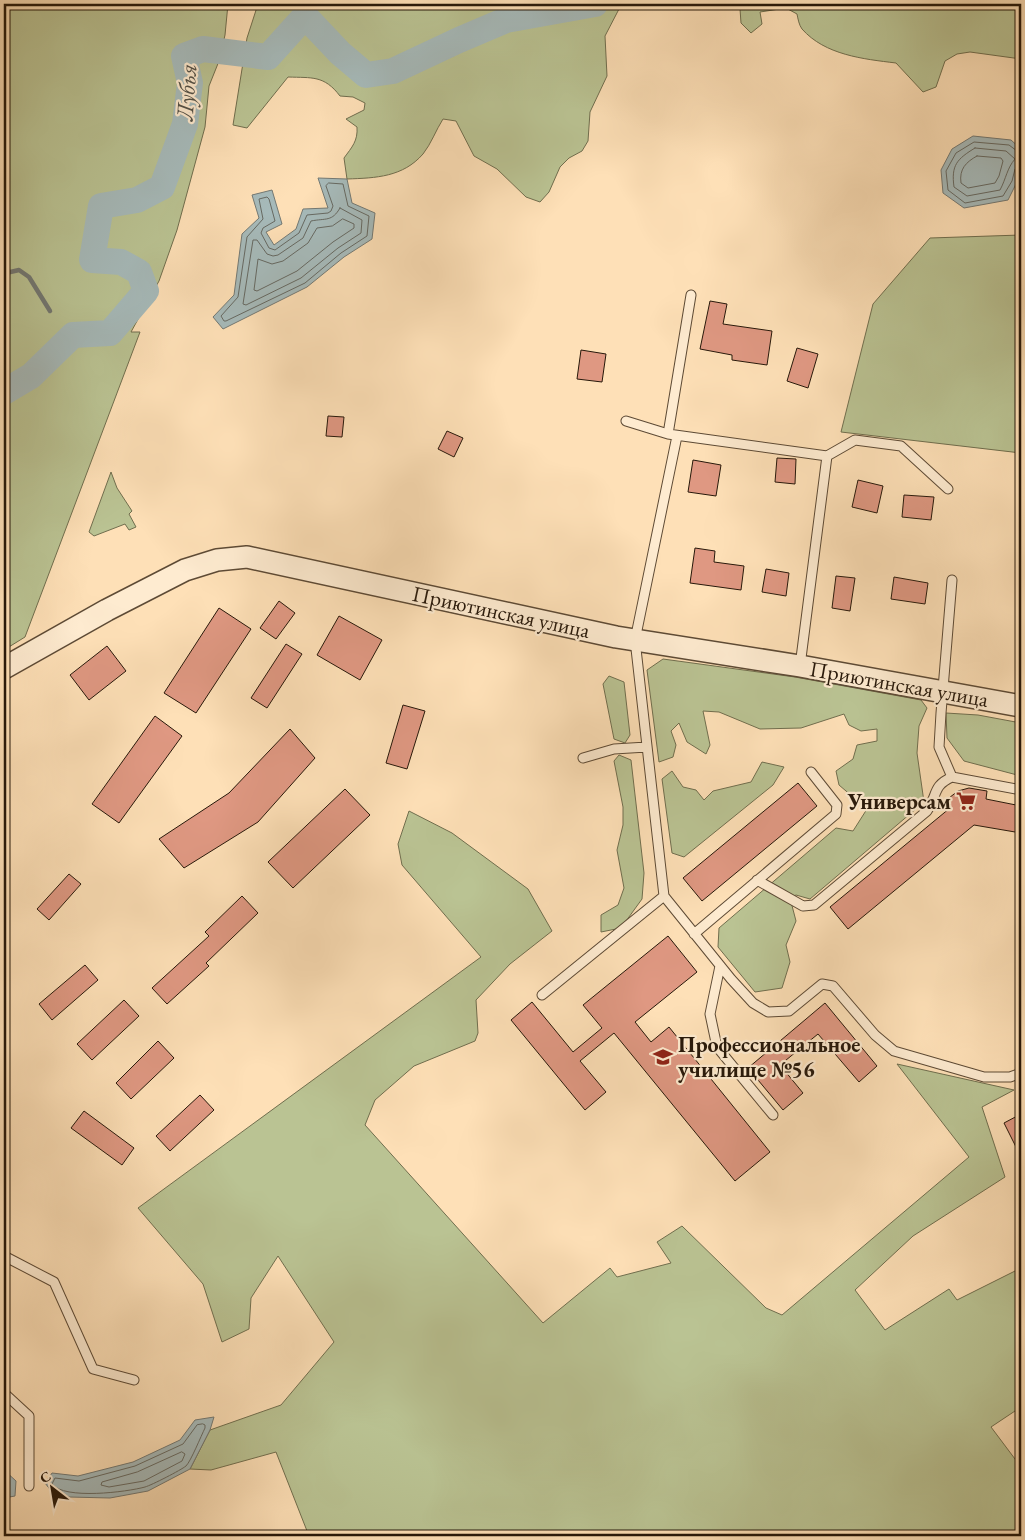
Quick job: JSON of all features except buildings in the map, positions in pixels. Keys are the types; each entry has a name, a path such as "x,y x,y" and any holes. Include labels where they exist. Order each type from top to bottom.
{"street":[{"name":"Приютинская улица","path":"4,668 107,610 171,577 217,560 247,558 635,640 800,666 1021,706"}],"lane":[{"path":"691,295 672,435 635,640 664,896 752,1003 768,1012 789,1011 822,984 834,986 875,1035 894,1050 984,1077 1010,1077 1021,1073"},
{"path":"626,421 672,435 827,456 855,440 901,446 948,489"},
{"path":"800,666 827,456"},
{"path":"952,580 940,748 952,777"},
{"path":"583,758 614,749 647,747"},
{"path":"694,934 836,814 837,805 810,772"},
{"path":"757,880 803,906 814,905 927,811 941,782 952,777 1021,790"},
{"path":"542,994 664,896"},
{"path":"720,966 710,1014 716,1047 773,1115"},
{"path":"4,1256 54,1282 93,1369 134,1380"},
{"path":"4,1394 29,1416 29,1486"}],"green space":[{"path":"4,4 228,4 225,35 219,61 209,86 205,127 177,230 159,281 131,332 140,332 25,637 4,650"},
{"path":"258,4 657,4 619,9 605,36 607,76 590,112 588,141 582,151 569,158 560,167 549,192 540,202 526,197 497,169 474,156 456,121 443,119 423,154 407,167 398,172 379,177 347,179 344,158 355,140 357,127 346,119 364,110 365,103 353,97 340,96 328,84 317,79 288,77 247,128 233,125 247,38"},
{"path":"733,4 1021,4 1021,59 970,52 957,54 945,61 936,87 923,92 896,63 845,54 822,45 802,29 797,14 786,8 760,12 762,24 751,33 741,23 740,9"},
{"path":"1021,235 1021,453 841,432 873,304 930,238"},
{"path":"111,472 117,488 132,511 129,514 136,527 129,530 125,524 94,536 89,532"},
{"path":"663,659 795,677 921,700 927,708 919,726 917,753 924,802 810,899 796,895 790,898 796,921 786,945 790,962 782,988 755,992 718,947 719,928 836,828 853,831 867,809 839,785 836,771 853,759 857,745 877,741 877,729 861,731 849,725 844,714 801,728 760,729 719,712 703,711 710,745 706,754 687,742 679,723 671,731 676,745 673,757 659,762 647,670"},
{"path":"609,676 624,682 630,735 625,743 614,739 603,684"},
{"path":"946,713 978,715 1021,723 1021,776 964,761 947,738"},
{"path":"619,755 631,760 644,873 642,899 621,928 601,932 601,915 618,905 624,888 617,850 623,825 623,807 614,761"},
{"path":"762,762 784,767 773,785 684,857 672,853 662,779 672,771 683,787 696,790 704,800 713,791 751,782"},
{"path":"409,811 452,833 528,889 552,931 510,964 476,1000 478,1033 475,1041 414,1066 375,1100 365,1125 543,1323 610,1268 617,1277 671,1263 657,1242 682,1226 766,1308 782,1315 969,1157 897,1064 1014,1090 982,1107 1005,1177 913,1236 855,1290 885,1330 949,1289 957,1300 1021,1268 1021,1407 991,1427 1021,1467 1021,1536 309,1536 276,1452 211,1470 190,1469 210,1430 281,1405 334,1342 278,1256 251,1298 249,1329 222,1342 203,1284 138,1208 481,957 402,865 398,844"}],"water":[{"path":"973,136 1011,140 1021,149 1017,182 1008,200 964,208 943,193 941,170 952,149"},
{"path":"318,178 347,179 352,203 375,213 372,239 344,257 307,287 223,329 213,317 234,295 242,234 259,218 252,195 272,190 282,224 266,232 274,245 296,229 303,209 328,208"},
{"path":"214,1417 210,1430 190,1469 148,1491 110,1498 69,1497 52,1492 45,1483 52,1473 78,1476 133,1462 180,1440 195,1420"},
{"path":"4,1470 16,1481 15,1496 4,1498"}],"waterway":[{"name":"Лубья","path":"4,392 31,376 73,335 110,333 146,291 139,272 121,262 92,260 101,206 137,200 162,187 185,124 190,83 184,56 203,49 268,57 305,16 340,53 366,75 393,71 506,20 595,4"},
{"path":"4,276 6,273 19,270 29,277 50,311"}],"place":[{"name":"Универсам","path":"966,801"},
{"name":"Профессиональное училище №56","path":"663,1057"}]}
